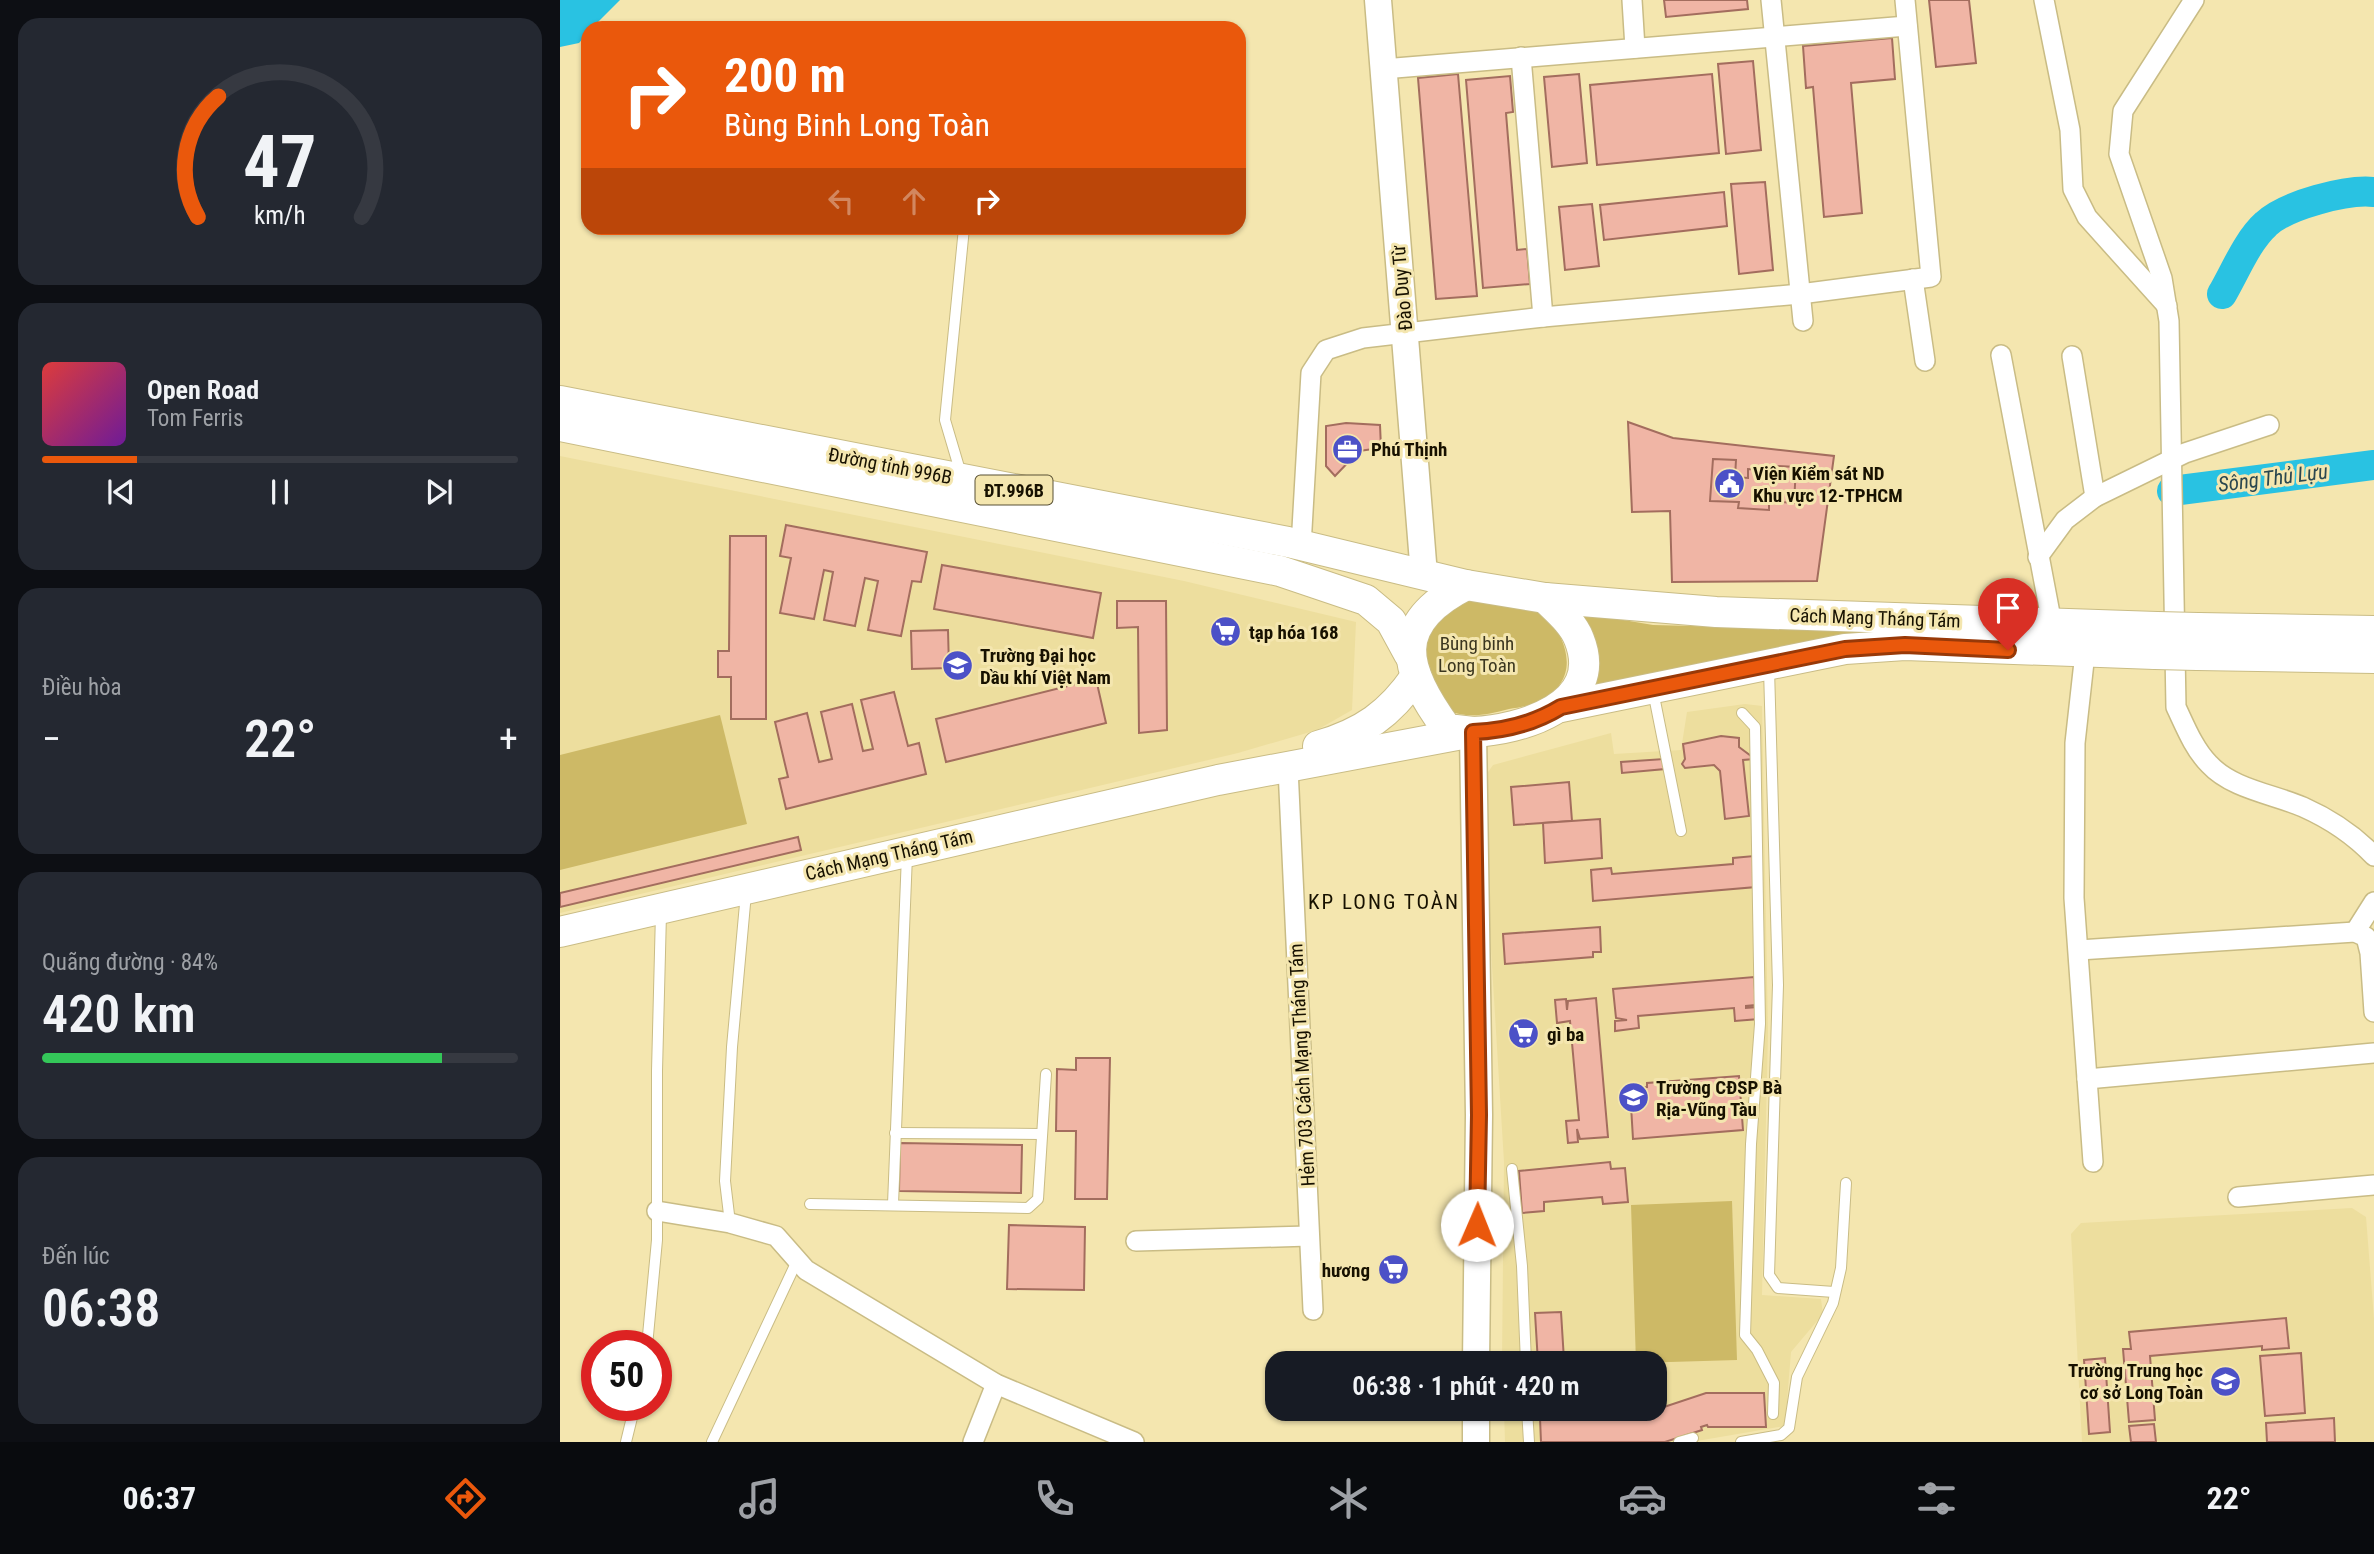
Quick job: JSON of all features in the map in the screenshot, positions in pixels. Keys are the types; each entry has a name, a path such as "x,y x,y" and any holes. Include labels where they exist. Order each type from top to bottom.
{"main road":[{"name":"Đào Duy Từ","path":"1378,0 1424,575"},
{"name":"Đường tỉnh 996B","path":"560,401 1295,544 1466,585"},
{"name":"Đường tỉnh 996B","path":"560,426 1280,571 1366,600 1391,621 1412,665"},
{"path":"1280,571 1295,544"},
{"path":"1460,731 1503,731 1546,716 1561,707 1577,687 1584,654 1573,628 1545,598 1466,585 1432,608 1418,625 1412,665 1423,693 1460,731 1479,1115 1476,1351"},
{"name":"Cách Mạng Tháng Tám","path":"1545,598 1716,612 2052,625 2156,641 2374,631"},
{"name":"Cách Mạng Tháng Tám","path":"1561,707 1845,649 1905,645 2085,653 2156,641"},
{"name":"Cách Mạng Tháng Tám","path":"2197,641 2374,658"},
{"name":"Cách Mạng Tháng Tám","path":"1218,780 1344,739 1369,727 1388,712 1412,665"},
{"name":"Cách Mạng Tháng Tám","path":"560,932 1218,780 1288,768 1460,731"},
{"path":"1476,1421 1476,1442"}],"street":[{"path":"1632,0 1635,48"},
{"path":"1771,0 1803,321"},
{"path":"1295,544 1311,373 1326,351 1363,338 1544,317 1800,294 1931,277 1905,0"},
{"path":"2044,0 2070,130 2073,189 2087,217 2167,306"},
{"path":"2194,0 2123,111 2119,154 2162,278 2167,306 2176,707 2207,763 2214,769 2333,823 2374,856"},
{"path":"1383,69 1907,26"},
{"path":"1521,57 1544,317"},
{"path":"1913,279 1925,360"},
{"path":"2001,355 2052,625"},
{"path":"2071,356 2095,497"},
{"path":"2038,557 2065,520 2095,497 2169,460 2269,425"},
{"path":"2085,653 2075,743 2074,898 2093,1162"},
{"name":"Hẻm 703 Cách Mạng Tháng Tám","path":"1288,768 1312,1310"},
{"path":"2355,932 2374,902"},
{"path":"2079,950 2355,932 2366,937 2370,953 2374,1012"},
{"path":"2087,1079 2374,1053"},
{"path":"2238,1197 2374,1185"},
{"path":"657,1210 730,1223 776,1236 797,1261 849,1298 996,1384 1134,1442"},
{"path":"1136,1241 1309,1236"},
{"path":"973,1442 996,1384"}],"lane":[{"path":"963,235 945,420 963,481"},
{"path":"1769,665 1778,1021 1769,1275 1778,1288 1834,1292"},
{"path":"1652,687 1681,831"},
{"path":"1742,713 1755,727 1760,1012 1745,1335 1757,1350 1774,1383 1773,1414"},
{"path":"893,1204 907,850"},
{"path":"730,1223 725,1195 729,1101 747,889"},
{"path":"649,1330 657,1210 661,909"},
{"path":"810,1204 1028,1208 1038,1199 1046,1074"},
{"path":"895,1133 1041,1134"},
{"path":"1512,1169 1522,1266 1526,1351"},
{"path":"1741,1442 1781,1435 1789,1428 1797,1377 1810,1346 1828,1315 1840,1268 1846,1183"},
{"path":"712,1442 797,1261"},
{"path":"626,1442 631,1421"},
{"path":"1528,1421 1529,1442"},
{"path":"1679,1442 1693,1438"}],"shaded area":[{"name":"Trường Đại học Dầu khí Việt Nam","path":"560,456 1184,581 1356,622 1352,710 1317,730 1238,753 560,913"},
{"name":"Trường CĐSP Bà Rịa-Vũng Tàu","path":"1745,704 1762,706 1768,1033 1762,1295 1821,1299 1823,1314 1791,1352 1785,1426 1691,1442 1505,1442 1504,1421 1667,1421 1667,1351 1502,1351 1504,1162 1490,933 1486,775 1493,765 1611,733 1614,754 1681,750 1687,712"},
{"name":"Trường Trung học cơ sở Long Toàn","path":"2352,1208 2366,1217 2374,1319 2374,1442 2082,1442 2071,1234 2081,1223"}],"green space":[{"name":"Bùng binh Long Toàn","path":"1456,598 1540,606 1557,630 1566,655 1562,680 1554,691 1533,704 1485,714 1470,715 1446,710 1415,645"},
{"path":"1576,612 1653,625 1853,630 2006,644 1581,695"},
{"path":"720,715 747,824 560,870 560,755"},
{"path":"1732,1201 1737,1360 1667,1362 1667,1351 1636,1351 1631,1205"}],"water":[{"path":"560,0 620,0 599,21 581,21 579,43 560,47"}],"building":[{"path":"1664,0 1747,0 1748,9 1666,17"},
{"path":"1929,0 1969,0 1976,63 1936,67"},
{"path":"1892,38 1895,79 1851,83 1862,213 1824,217 1813,87 1806,88 1803,46"},
{"path":"1753,61 1761,150 1726,154 1718,64"},
{"path":"1458,74 1477,296 1436,299 1418,78"},
{"path":"1579,74 1587,163 1552,167 1544,77"},
{"path":"1712,74 1719,153 1597,165 1590,85"},
{"path":"1510,76 1513,112 1506,113 1517,250 1527,249 1530,284 1483,288 1466,80"},
{"path":"1765,182 1773,270 1739,274 1731,184"},
{"path":"1724,192 1727,226 1604,240 1600,205"},
{"path":"1592,204 1599,266 1565,270 1559,207"},
{"name":"Viện Kiểm sát ND Khu vực 12-TPHCM","path":"1628,422 1673,438 1834,456 1817,581 1672,582 1670,511 1632,512"},
{"name":"Phú Thịnh","path":"1346,423 1380,425 1381,448 1359,451 1335,476 1326,466 1326,426"},
{"path":"1713,459 1736,460 1735,477 1748,478 1748,469 1764,470 1764,476 1776,477 1776,466 1796,467 1794,503 1769,501 1769,510 1738,508 1739,502 1710,501"},
{"path":"786,525 927,552 921,582 912,581 901,636 868,630 878,581 865,578 855,626 824,620 833,572 824,570 814,619 780,613 791,558 780,556"},
{"path":"730,536 766,536 766,719 731,719 731,677 718,677 718,651 729,651"},
{"path":"942,565 1101,593 1093,638 934,609"},
{"path":"1117,601 1166,601 1167,730 1139,733 1138,627 1117,628"},
{"path":"948,630 949,668 912,669 911,631"},
{"path":"1096,679 1106,723 946,762 936,719"},
{"path":"894,692 908,746 919,743 926,774 786,809 779,779 788,777 775,722 807,713 819,762 832,759 821,712 852,704 863,751 873,749 861,700"},
{"path":"1721,736 1739,738 1739,747 1755,759 1743,760 1749,816 1725,819 1720,771 1714,765 1685,768 1682,764 1685,759 1683,744"},
{"path":"1664,759 1665,769 1622,773 1621,762"},
{"path":"1569,782 1572,821 1514,825 1511,787"},
{"path":"1600,819 1602,858 1545,863 1543,823"},
{"path":"798,837 801,850 560,907 560,893"},
{"path":"1754,856 1756,887 1593,901 1591,870 1611,868 1612,874 1733,864 1733,858"},
{"path":"1600,927 1601,952 1593,952 1593,957 1505,964 1503,934"},
{"path":"1754,977 1756,1005 1746,1008 1758,1007 1759,1019 1735,1021 1734,1008 1638,1016 1639,1028 1615,1031 1615,1021 1627,1020 1616,1018 1613,989"},
{"path":"1596,998 1608,1137 1580,1139 1577,1129 1578,1142 1568,1143 1566,1121 1579,1120 1570,1021 1557,1023 1555,1000 1566,999 1567,1010 1568,1001"},
{"path":"1076,1058 1110,1058 1107,1199 1075,1199 1076,1131 1056,1131 1057,1069 1076,1070"},
{"path":"1739,1076 1743,1130 1633,1139 1630,1089 1647,1087 1647,1083"},
{"path":"900,1143 1022,1145 1021,1193 899,1191"},
{"path":"1610,1162 1611,1169 1625,1168 1628,1202 1603,1204 1602,1197 1544,1202 1544,1211 1522,1213 1519,1171"},
{"path":"1009,1225 1085,1227 1084,1290 1007,1289"},
{"path":"1561,1312 1563,1351 1537,1351 1535,1313"},
{"path":"2286,1318 2289,1348 2262,1350 2262,1346 2150,1356 2155,1420 2129,1422 2123,1349 2131,1349 2129,1332"},
{"path":"2301,1353 2305,1413 2265,1416 2260,1356"},
{"path":"2105,1358 2110,1432 2089,1434 2084,1360"},
{"path":"1706,1393 1764,1393 1766,1427 1707,1425 1701,1427 1702,1430 1665,1442 1541,1442 1540,1421 1667,1421 1667,1406"},
{"path":"2334,1418 2335,1442 2267,1442 2266,1423"},
{"path":"2154,1424 2156,1442 2131,1442 2129,1426"}],"waterway":[{"name":"Sông Thủ Lựu","path":"2222,294 2253,239 2275,217 2317,200 2349,193 2374,192"},
{"name":"Sông Thủ Lựu","path":"2172,491 2374,465"}],"place":[{"name":"Phú Thịnh","path":"1348,449"},
{"name":"Viện Kiểm sát ND Khu vực 12-TPHCM","path":"1730,484"},
{"name":"tạp hóa 168","path":"1226,632"},
{"name":"Trường Đại học Dầu khí Việt Nam","path":"957,666"},
{"name":"gì ba","path":"1524,1034"},
{"name":"Trường CĐSP Bà Rịa-Vũng Tàu","path":"1633,1098"},
{"name":"hương","path":"1393,1270"},
{"name":"Trường Trung học cơ sở Long Toàn","path":"2226,1381"}],"district":[{"name":"KP LONG TOÀN","path":"1384,902"}],"route":[{"path":"1477,1225 1479,1115 1473,732 1503,731 1546,716 1561,707 1845,649 1905,645 2008,650"}]}
